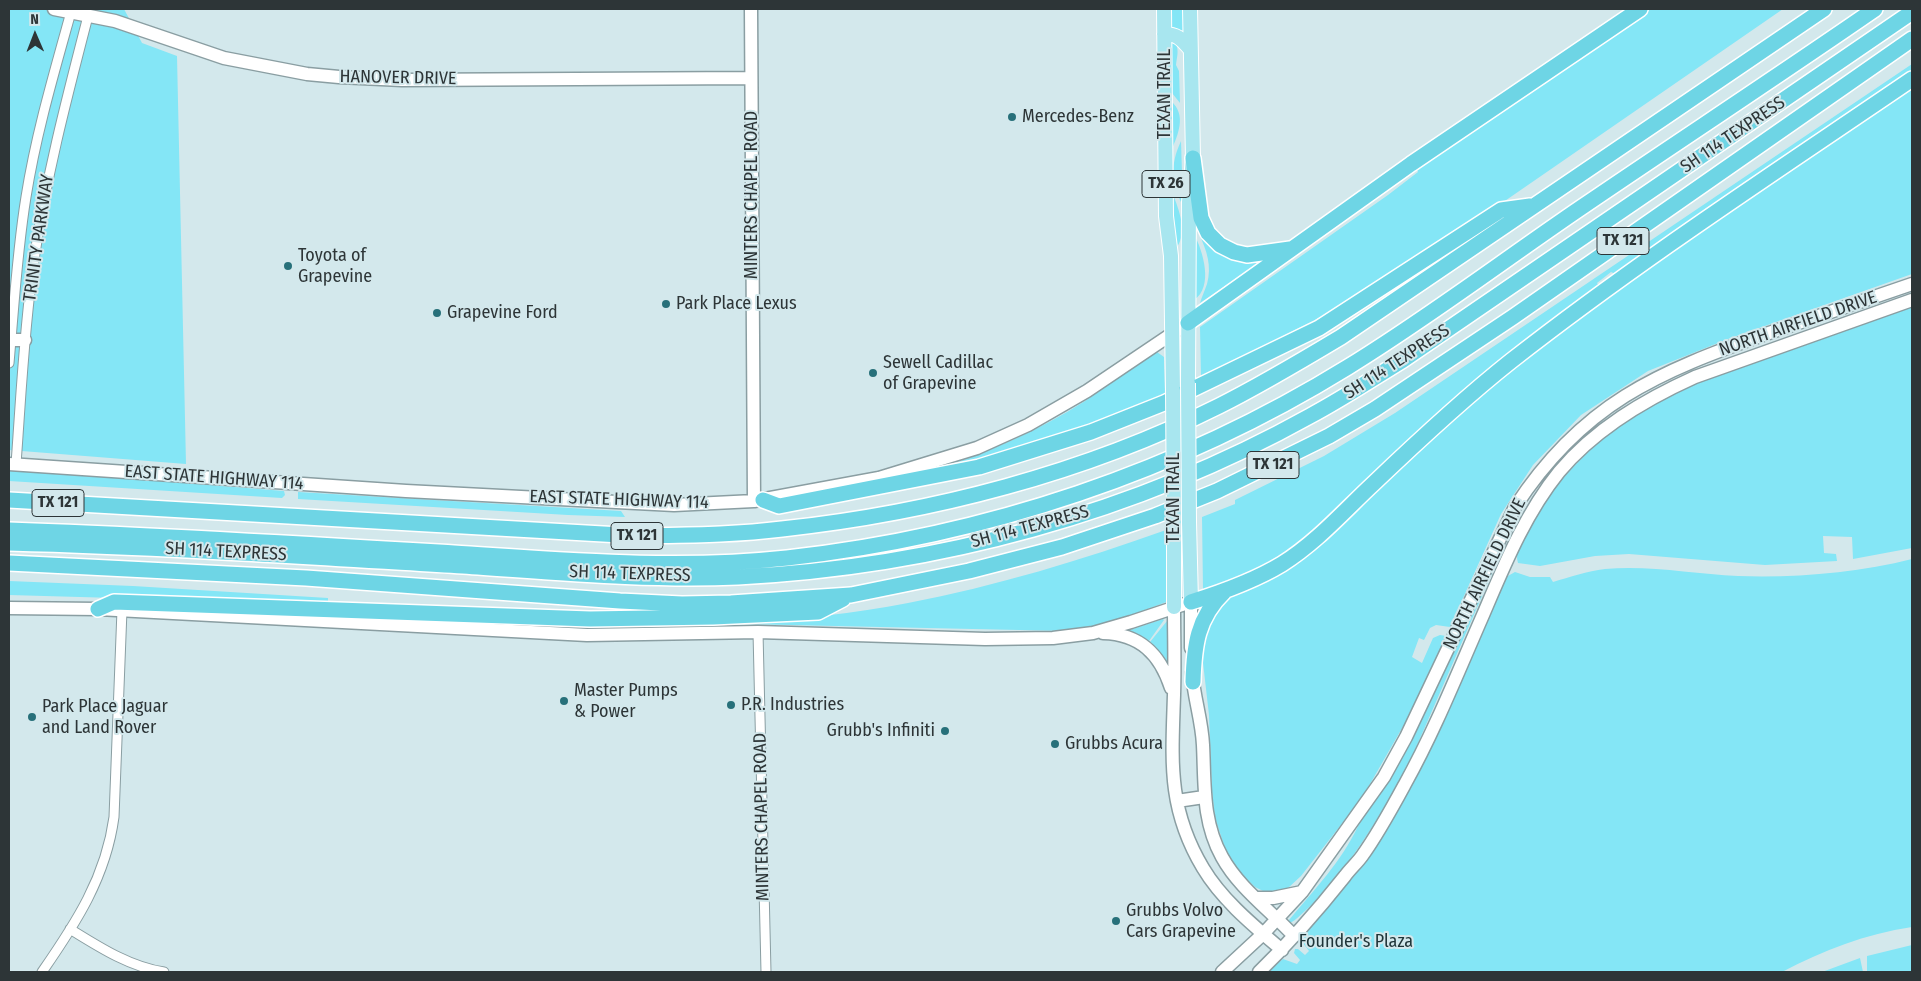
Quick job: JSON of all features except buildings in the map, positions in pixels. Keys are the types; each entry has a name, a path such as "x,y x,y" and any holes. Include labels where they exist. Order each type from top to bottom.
{"highway":[{"path":"1188,323 1412,164 1640,9"},
{"name":"TX 121","path":"9,500 638,536 725,534 780,530 891,514 1052,473 1154,435 1218,406 1292,367 1341,337 1824,9"},
{"name":"SH 114 TEXPRESS","path":"9,530 228,539 572,560 680,564 785,558 838,551 900,541 999,518 1086,491 1162,462 1253,420 1349,367 1875,9"},
{"name":"SH 114 TEXPRESS","path":"9,543 163,548 627,576 736,577 817,570 898,558 951,548 1057,522 1160,486 1211,465 1309,417 1356,389 1403,360 1912,12"},
{"name":"TX 121","path":"9,563 306,578 682,604 852,596 1017,560 1102,535 1217,491 1328,436 1422,379 1912,39"},
{"path":"1191,602 1226,591 1264,574 1299,552 1336,520 1410,449 1508,363 1607,288 1912,79"},
{"path":"1193,158 1201,218 1208,233 1220,245 1234,252 1246,255 1294,248"},
{"path":"759,501 779,506 941,476 1021,455 1119,422 1172,400 1319,328 1502,210 1534,206"},
{"path":"1193,682 1195,647 1204,619 1215,601 1226,591"},
{"path":"98,609 114,602 590,620 713,618 818,612 852,596"}],"main road":[{"name":"HANOVER DRIVE","path":"54,9 140,28 224,58 308,74 402,80 751,78"},
{"name":"MINTERS CHAPEL ROAD","path":"751,9 759,501"},
{"name":"TEXAN TRAIL","path":"1164,9 1166,216 1171,256 1173,334 1174,696 1172,775 1182,825 1204,870 1225,896 1282,950"},
{"name":"TEXAN TRAIL","path":"1190,9 1193,158 1189,202 1188,323 1191,656 1203,745 1204,797 1212,837 1222,858 1236,877 1294,936"},
{"path":"1164,34 1178,36 1190,49"},
{"name":"NORTH AIRFIELD DRIVE","path":"1222,972 1263,934 1302,892 1384,777 1406,737 1515,507 1530,483 1568,440 1590,420 1612,404 1643,384 1684,364 1912,284"},
{"name":"NORTH AIRFIELD DRIVE","path":"1259,972 1282,950 1324,903 1362,856 1406,784 1446,701 1524,524 1541,496 1560,471 1600,433 1640,405 1668,390 1695,377 1912,300"},
{"name":"EAST STATE HIGHWAY 114","path":"13,464 406,492 674,505 759,501 879,478 977,448 1054,411 1188,323"},
{"path":"10,340 26,340"},
{"path":"1093,633 1191,602"},
{"path":"9,608 122,610 587,635 758,632 985,639 1053,638 1093,633 1113,633 1132,638 1147,647 1159,661 1168,677 1174,696"},
{"path":"1177,801 1204,797"},
{"path":"1256,898 1273,898 1302,892"}],"street":[{"name":"TRINITY PARKWAY","path":"9,363 18,253 26,195 43,118 71,12"},
{"name":"TRINITY PARKWAY","path":"13,464 34,262 44,198 55,143 88,16"},
{"path":"42,972 96,885 111,838 114,818 122,610"},
{"name":"MINTERS CHAPEL ROAD","path":"758,632 766,972"},
{"path":"70,929 115,955 140,966 164,972"}],"green space":[{"path":"9,9 124,9 142,43 177,56 186,464 9,450"},
{"path":"1171,9 1183,9 1184,39 1171,27"},
{"path":"1646,9 1783,9 1428,254 1356,299 1201,378 1200,327 1388,195 1418,172 1415,165"},
{"path":"1172,41 1176,43 1178,54 1176,65 1179,71 1180,103 1172,93"},
{"path":"1912,64 1912,73 1618,275 1611,272 1597,283 1600,288 1290,552 1241,579 1203,590 1202,517 1235,504 1235,500 1324,456 1395,413"},
{"path":"1912,86 1912,274 1728,339 1648,371 1581,415 1533,465 1501,514 1450,627 1436,625 1430,628 1424,640 1419,638 1412,657 1422,663 1433,638 1440,635 1446,636 1417,702 1362,798 1301,876 1287,889 1281,892 1269,892 1255,887 1241,874 1227,854 1215,818 1209,715 1202,654 1203,640 1221,601 1259,580 1453,416 1577,316"},
{"path":"1171,101 1179,112 1180,125 1171,151"},
{"path":"1181,141 1183,206 1176,189 1173,173 1177,150"},
{"path":"1171,189 1179,210 1182,226 1182,233 1177,247 1172,211"},
{"path":"1194,234 1201,250 1205,278 1204,287 1194,300"},
{"path":"1199,234 1264,260 1200,303 1207,284 1209,265"},
{"path":"1912,306 1912,548 1853,559 1852,537 1823,536 1824,553 1836,554 1837,561 1765,565 1629,554 1595,556 1540,566 1518,563 1517,556 1520,541 1555,487 1589,451 1649,406 1704,379"},
{"path":"1157,352 1164,357 1165,395 1118,416 1000,457 940,468 996,447 1068,412"},
{"path":"9,469 284,491 285,495 282,498 9,481"},
{"path":"298,492 621,511 625,517 298,499"},
{"path":"1166,530 1169,601 1131,615 1092,626 1065,631 743,624 867,610 974,589 1103,552"},
{"name":"Founder's Plaza","path":"1912,559 1912,927 1878,934 1845,944 1782,972 1267,972 1283,959 1297,964 1300,960 1294,953 1295,949 1298,949 1305,955 1309,951 1302,942 1301,936 1362,863 1506,577 1515,572 1530,577 1550,577 1553,582 1592,571 1622,568 1738,576 1781,576 1826,574 1870,568"},
{"path":"1492,568 1493,571 1398,785 1362,843 1335,880 1305,911 1290,923 1289,920 1327,875 1344,851 1427,708"},
{"path":"9,581 133,586 328,598 328,604 9,595"},
{"path":"1163,619 1149,641 1127,631"},
{"path":"1168,621 1168,667 1150,642"},
{"path":"1912,945 1912,972 1867,972 1867,956"},
{"path":"1860,958 1863,972 1822,972"}],"place":[{"name":"Mercedes-Benz","path":"1012,117"},
{"name":"Toyota of Grapevine","path":"288,266"},
{"name":"Park Place Lexus","path":"666,304"},
{"name":"Grapevine Ford","path":"437,313"},
{"name":"Sewell Cadillac of Grapevine","path":"873,373"},
{"name":"Master Pumps & Power","path":"564,701"},
{"name":"P.R. Industries","path":"731,705"},
{"name":"Park Place Jaguar and Land Rover","path":"32,717"},
{"name":"Grubb's Infiniti","path":"945,731"},
{"name":"Grubbs Acura","path":"1055,744"},
{"name":"Grubbs Volvo Cars Grapevine","path":"1116,921"}]}
